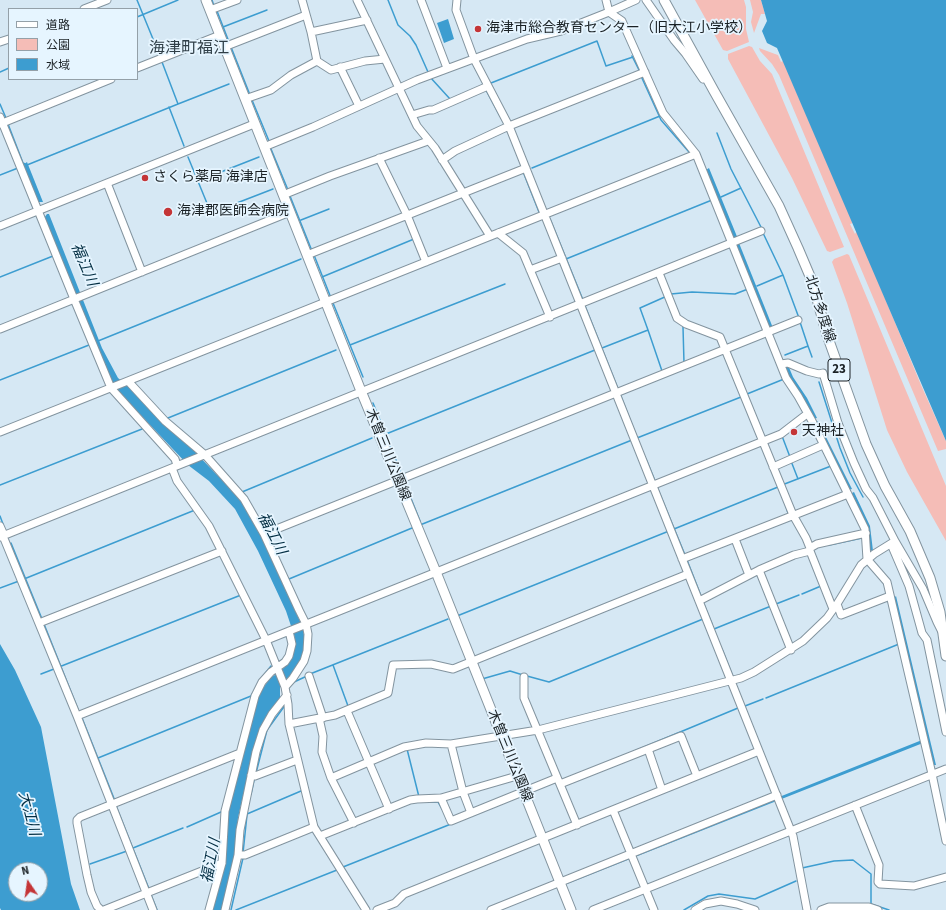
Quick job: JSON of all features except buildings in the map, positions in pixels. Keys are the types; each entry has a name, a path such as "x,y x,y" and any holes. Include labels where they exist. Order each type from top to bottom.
{"main road":[{"name":"木曽三川公園線","path":"206,0 361,391 436,572 571,910"},
{"name":"北方多度線","path":"664,0 779,206 801,255 812,281 827,335 866,444 885,486 910,531 930,578 940,612 946,656"}],"street":[{"path":"87,8 107,0"},
{"path":"210,10 237,0"},
{"path":"302,0 317,61 331,70 365,61 385,59"},
{"path":"357,0 417,126 442,160 490,236"},
{"path":"421,0 447,68"},
{"path":"457,0 456,10 474,58 509,126 791,831 807,910"},
{"path":"606,0 609,12 622,21 642,73 663,112 696,154 786,378 798,396 865,529 867,559 887,582 932,774 946,841"},
{"path":"264,147 312,127 399,87 447,68 527,38 561,31 636,0"},
{"path":"646,0 674,40 714,91"},
{"path":"224,47 306,15"},
{"path":"311,32 366,20"},
{"path":"138,68 220,35"},
{"path":"245,99 271,90 291,75 317,61"},
{"path":"340,68 359,106"},
{"path":"442,160 455,151 509,126 642,73"},
{"path":"107,80 1,121 38,211 77,298 113,387 175,459 178,465 177,481 209,526 266,640 285,686 289,724 314,827 366,910"},
{"path":"412,115 433,110 488,86"},
{"path":"0,226 254,124"},
{"path":"284,195 330,176 428,141"},
{"path":"0,432 696,154"},
{"path":"379,158 407,215 426,262"},
{"path":"308,255 526,168"},
{"path":"107,183 142,272"},
{"path":"0,329 290,212"},
{"path":"2,536 361,391 733,244 761,231"},
{"path":"498,233 523,253 550,317"},
{"path":"530,270 562,258"},
{"path":"659,273 677,318 686,324 720,336 793,515 806,538 835,607 841,616 890,596"},
{"path":"264,534 798,320"},
{"path":"781,364 788,363 808,371 819,374 823,373 838,423 854,463 866,489 874,498 909,586 922,633 927,640 946,732"},
{"path":"127,381 165,421 204,455 244,499 264,534 306,624 308,641 304,661 293,678 285,686"},
{"path":"77,716 781,434 807,414"},
{"path":"773,467 823,445"},
{"path":"682,559 848,494"},
{"path":"0,526 2,536 77,716 153,910"},
{"path":"699,601 759,570 810,550 817,544 866,533"},
{"path":"735,539 749,575"},
{"path":"893,543 923,589 943,633"},
{"path":"332,778 404,747 426,743 451,744 538,730 741,678 754,672 803,642 835,607 861,565 867,559 893,543"},
{"path":"38,624 222,551"},
{"path":"759,570 791,650"},
{"path":"289,724 347,711 388,694 394,665 431,664 453,669 688,574"},
{"path":"209,910 222,862 225,811 256,696 262,682 285,662 292,650 290,630"},
{"path":"309,676 321,718 322,752 332,778 354,822"},
{"path":"524,677 524,698 577,825"},
{"path":"226,910 238,855 240,830 251,775 263,730 272,714 287,695"},
{"path":"347,711 389,809"},
{"path":"441,798 450,821 523,792 558,781 681,736 697,776"},
{"path":"451,744 463,792 471,813"},
{"path":"648,749 662,790"},
{"path":"377,910 395,903 404,894 759,751"},
{"path":"101,910 97,906 91,892 77,820 80,817 240,753"},
{"path":"251,775 255,776 297,760"},
{"path":"593,910 946,769"},
{"path":"320,836 417,799 441,798 517,776"},
{"path":"491,910 559,882 632,856 778,798"},
{"path":"855,805 879,865 878,882 880,884 914,886 946,877"},
{"path":"613,810 654,910"},
{"path":"238,855 245,855 314,827"},
{"path":"104,910 147,894 222,862"},
{"path":"695,910 706,904 721,901 755,910"},
{"path":"821,910 829,907 878,910"}],"green space":[{"path":"695,0 744,0 746,7 746,29 749,42 727,51 723,50"},
{"path":"750,0 761,0 765,14 761,14 754,33 751,22 753,12"},
{"path":"749,46 752,47 760,61 772,74 844,247 830,252 827,251 792,178 728,59 728,54"},
{"path":"759,48 778,55 781,62 783,61 853,223 850,224 855,234 857,231 946,441 946,449 938,451 779,75"},
{"path":"847,254 849,255 946,486 946,541 907,472 887,430 847,303 832,262 834,259"}],"water":[{"path":"761,0 946,0 946,441 777,48 767,43 762,31 767,21"},
{"path":"448,19 454,39 444,43 437,23"},
{"path":"27,162 43,202 38,202 23,165"},
{"path":"709,168 738,239 734,240 706,170"},
{"path":"47,214 49,214 102,348 118,378 194,451 245,504 254,519 303,628 305,642 304,654 301,663 282,683 280,687 280,698 265,719 254,747 238,818 235,856 223,910 213,910 226,858 228,813 259,694 270,678 287,665 293,653 295,638 286,611 258,551 235,509 209,481 188,465 117,390 111,380 44,218"},
{"path":"739,243 773,328 769,328 736,245"},
{"path":"788,365 793,377 807,398 817,418 813,419 789,379 784,366"},
{"path":"818,421 852,489 848,490 815,423"},
{"path":"854,492 870,526 873,551 869,550 850,494"},
{"path":"896,596 936,765 934,765 894,598"},
{"name":"大江川","path":"0,644 15,670 41,727 71,884 80,910 1,910"},
{"path":"922,740 923,743 567,884 566,882"}],"waterway":[{"name":"福江川","path":"137,0 160,56"},
{"path":"138,17 178,0"},
{"path":"212,0 214,6"},
{"path":"388,0 398,25 410,36 416,45 428,72"},
{"path":"223,27 267,10"},
{"path":"217,11 229,42"},
{"path":"491,83 597,41 606,66 633,57"},
{"path":"231,47 250,95"},
{"path":"632,56 640,72"},
{"name":"福江川","path":"27,165 178,104 162,62"},
{"path":"0,72 8,68"},
{"path":"641,76 661,120 689,152"},
{"path":"430,77 450,99"},
{"path":"178,104 229,84"},
{"path":"486,90 500,116"},
{"path":"252,100 269,141"},
{"path":"0,104 6,118"},
{"path":"169,107 184,146"},
{"path":"532,168 660,116"},
{"path":"8,124 23,163 25,164"},
{"path":"717,133 731,169 762,229"},
{"path":"271,149 288,190"},
{"path":"188,157 211,213 273,189"},
{"path":"198,181 259,157"},
{"path":"0,175 18,168"},
{"path":"524,174 539,212"},
{"path":"721,197 741,188"},
{"path":"290,196 312,251"},
{"path":"566,259 712,200"},
{"path":"301,220 329,209"},
{"path":"550,219 583,300"},
{"path":"763,233 783,275 799,318"},
{"path":"322,277 414,239"},
{"path":"314,255 331,298"},
{"path":"0,277 53,256"},
{"path":"98,341 301,259"},
{"path":"757,286 783,275"},
{"path":"350,345 505,284"},
{"path":"671,294 692,292 735,294 748,289"},
{"path":"602,348 648,330 640,308 667,296"},
{"path":"333,303 363,377"},
{"path":"585,306 618,389"},
{"path":"800,322 808,346"},
{"path":"683,327 684,363"},
{"path":"648,330 662,371"},
{"path":"0,380 89,345"},
{"path":"785,355 808,346 812,357"},
{"path":"168,418 336,350"},
{"path":"386,434 595,350"},
{"path":"747,394 784,379"},
{"path":"819,382 840,448 850,473 863,497"},
{"path":"620,394 636,435"},
{"path":"637,438 741,397"},
{"path":"373,403 402,475"},
{"path":"0,485 142,429"},
{"path":"782,436 790,457"},
{"path":"242,492 372,438"},
{"path":"420,525 632,440"},
{"path":"646,459 655,481"},
{"path":"791,461 798,479"},
{"path":"782,485 831,466"},
{"path":"404,481 420,521"},
{"path":"657,487 685,555"},
{"path":"674,529 778,487"},
{"path":"785,503 788,513"},
{"path":"24,579 195,510"},
{"path":"0,516 3,524"},
{"path":"289,579 412,528"},
{"path":"457,616 669,531"},
{"path":"829,545 862,538"},
{"path":"11,543 42,619"},
{"path":"687,560 701,596"},
{"path":"0,588 19,581"},
{"path":"802,594 821,586"},
{"path":"59,667 241,595"},
{"path":"776,604 799,595"},
{"path":"703,602 712,624"},
{"path":"714,629 771,606"},
{"path":"310,674 448,619"},
{"path":"527,676 549,682 703,619"},
{"path":"44,624 79,712"},
{"path":"766,698 899,644"},
{"path":"722,649 733,677"},
{"path":"333,665 348,706"},
{"path":"260,680 271,666"},
{"path":"41,674 54,669"},
{"path":"482,679 510,671 523,675"},
{"path":"294,682 307,676"},
{"path":"98,758 251,696 252,694"},
{"path":"745,706 763,699"},
{"path":"256,773 267,730 286,704"},
{"path":"632,752 738,708"},
{"path":"82,718 115,801"},
{"path":"407,749 419,797"},
{"path":"251,794 254,780"},
{"path":"247,814 301,791"},
{"path":"425,802 438,802 442,809"},
{"path":"116,806 149,889"},
{"path":"187,827 221,812"},
{"path":"243,853 247,815"},
{"path":"343,867 451,824"},
{"path":"133,848 183,828"},
{"path":"90,864 127,851"},
{"path":"231,910 243,858"},
{"path":"802,868 834,861 853,860 871,874 871,904 889,910"},
{"path":"236,910 337,870"},
{"path":"684,910 708,896 719,894 755,899 796,881"},
{"path":"151,895 157,910"}],"place":[{"name":"海津市総合教育センター（旧大江小学校）","path":"478,29"},
{"name":"さくら薬局 海津店","path":"145,178"},
{"name":"海津郡医師会病院","path":"168,212"},
{"name":"天神社","path":"794,432"}],"district":[{"name":"海津町福江","path":"189,49"}]}
